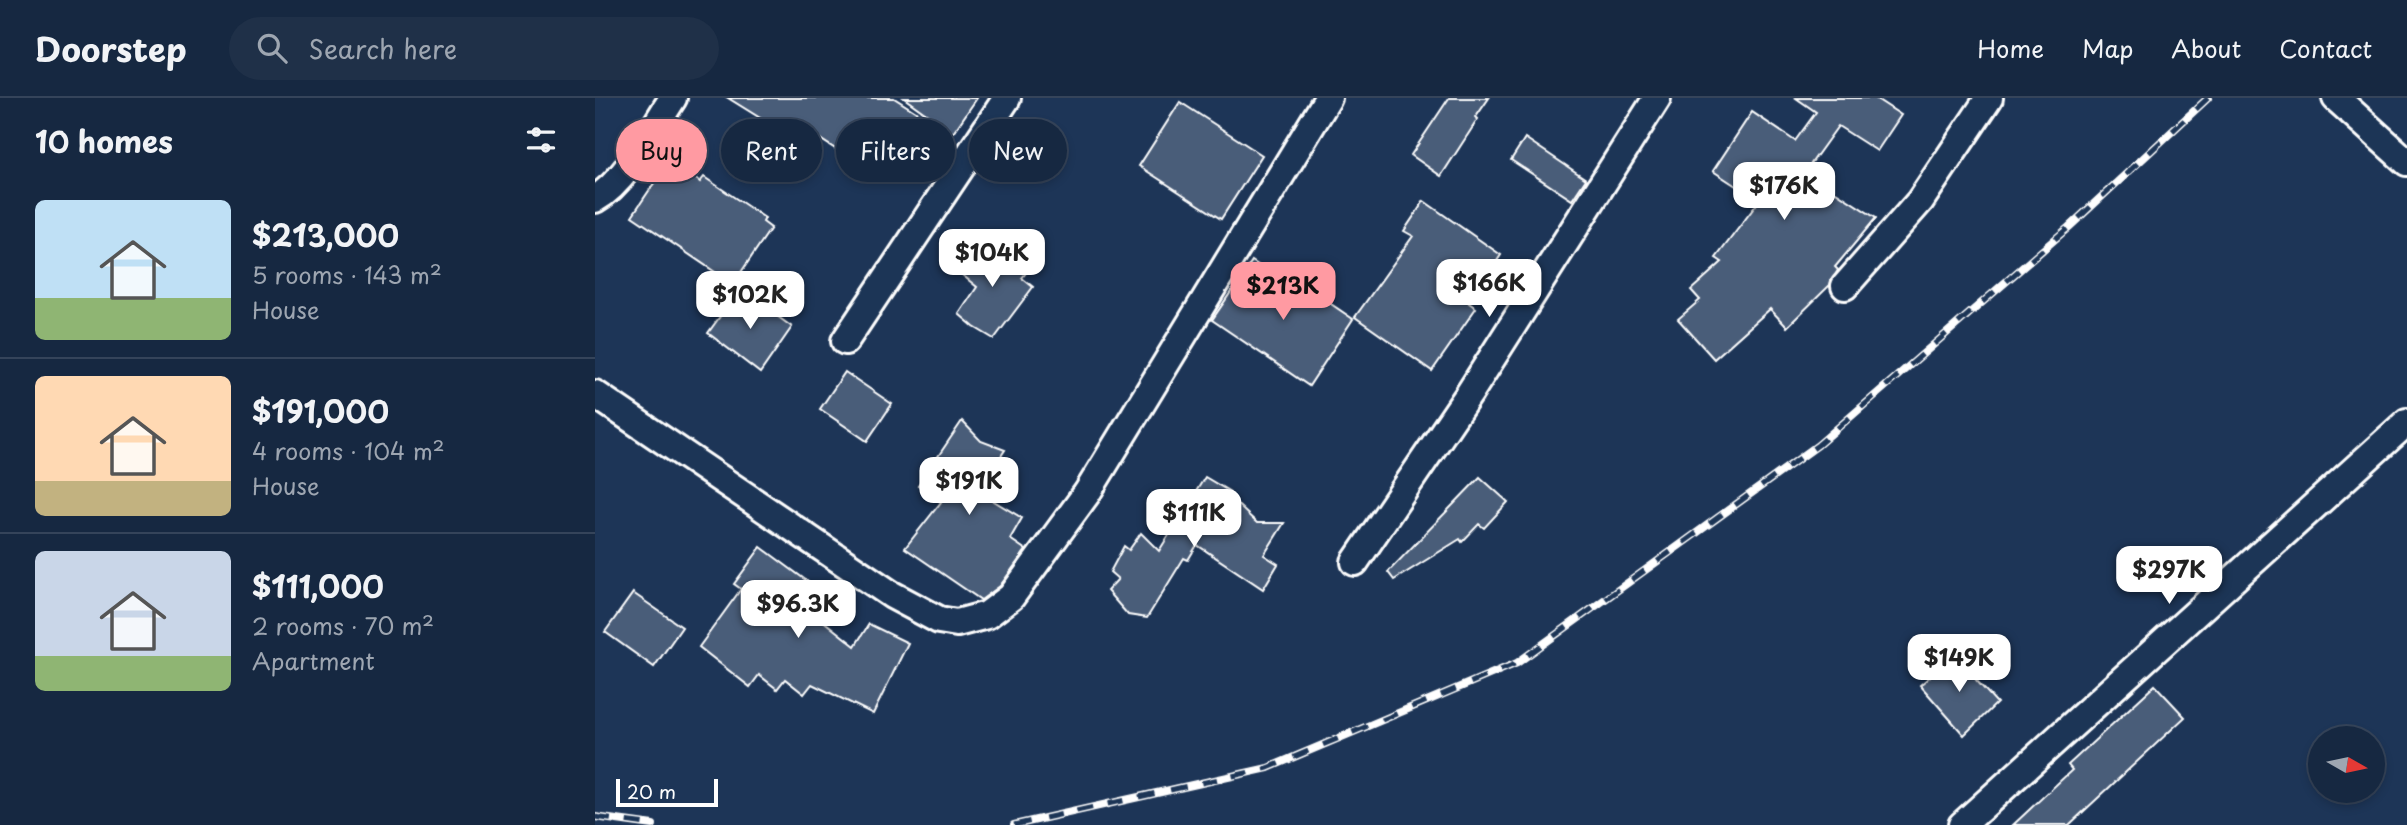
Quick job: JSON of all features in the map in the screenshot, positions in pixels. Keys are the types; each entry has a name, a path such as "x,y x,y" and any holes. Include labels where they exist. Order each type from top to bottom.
{"street":[{"path":"595,199 605,193 623,173 673,98"},
{"path":"845,341 1007,98"},
{"path":"595,394 893,595 939,620 957,623 986,615 1011,597 1087,493 1328,98"},
{"path":"1355,562 1469,394 1657,98"},
{"path":"1845,286 1920,201 1989,98"},
{"path":"2336,98 2407,162"},
{"path":"1962,825 2407,422"}],"building":[{"path":"728,98 894,98 924,117 836,119 836,149 822,140 822,119 762,119"},
{"path":"904,98 977,98 955,130 955,119 933,119"},
{"path":"1449,98 1489,98 1441,176 1411,155"},
{"path":"1796,98 1875,98 1901,115 1877,151 1838,126 1805,172 1876,218 1835,267 1838,270 1830,285 1787,327 1770,309 1714,359 1678,319 1700,300 1691,290 1722,262 1716,258 1759,201 1713,171 1752,112 1795,141 1816,112"},
{"path":"1180,102 1262,155 1221,219 1139,166"},
{"path":"1525,138 1586,179 1572,200 1511,160"},
{"path":"707,179 765,218 763,222 771,228 733,284 632,216 655,182 707,182"},
{"path":"1424,201 1501,255 1469,303 1476,308 1432,371 1355,317 1413,236 1404,231"},
{"path":"991,242 1007,262 1028,270 1022,278 1033,287 994,339 959,314 977,287 955,269 973,245 983,253"},
{"path":"1252,261 1270,273 1273,269 1317,299 1319,296 1353,319 1309,386 1212,320"},
{"path":"740,289 792,327 760,373 708,333"},
{"path":"845,372 892,404 867,441 820,409"},
{"path":"962,421 981,441 1005,450 1001,456 1013,464 989,498 1022,518 1010,539 1026,550 1000,586 981,600 905,548 941,502 918,486"},
{"path":"1205,477 1230,492 1228,496 1257,523 1284,523 1264,555 1278,564 1263,589 1197,545 1188,560 1184,558 1147,618 1128,615 1107,591 1118,579 1110,572 1124,546 1129,550 1141,533 1159,551"},
{"path":"1480,477 1508,502 1484,528 1479,524 1462,542 1460,539 1394,580 1388,572"},
{"path":"761,547 815,587 802,604 855,646 869,624 908,643 873,714 812,684 804,694 785,679 777,689 759,675 750,687 699,647 741,589 734,584"},
{"path":"633,593 682,627 654,667 605,632"},
{"path":"1958,653 1978,678 1976,680 1997,703 1964,735 1920,685"},
{"path":"2155,685 2185,717 2069,825 2013,825 2072,770 2068,765"}],"railway":[{"path":"1014,825 1268,768 1517,663 1818,445 2069,227 2208,98"},
{"path":"595,817 653,825"}]}
